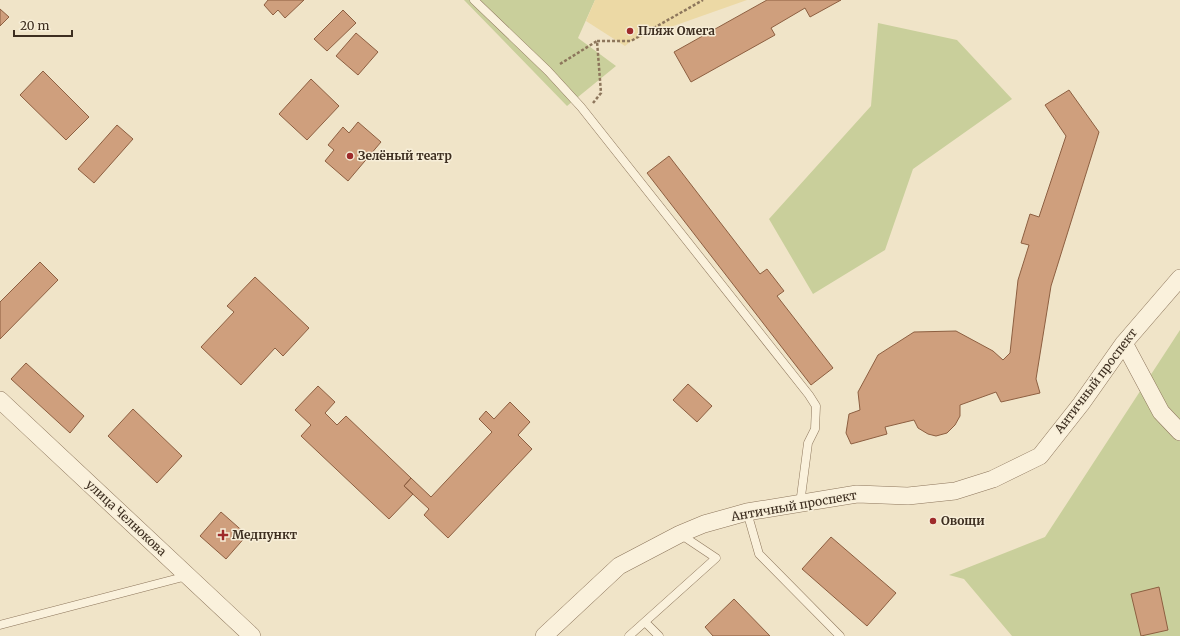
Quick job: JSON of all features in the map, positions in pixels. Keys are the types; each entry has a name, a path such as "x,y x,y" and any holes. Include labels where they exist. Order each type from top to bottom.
{"street":[{"name":"Античный проспект","path":"544,636 620,566 680,534 704,524 747,512 857,494 908,496 955,491 993,479 1040,456 1081,404 1124,343 1180,277"},
{"path":"1124,343 1161,412 1180,432"},
{"name":"улица Челнокова","path":"0,400 252,636"}],"lane":[{"path":"474,0 548,71 585,113 809,395 816,406 815,429 808,444 800,504"},
{"path":"747,512 759,554 840,636"},
{"path":"629,636 716,558 680,534"},
{"path":"0,624 188,575"},
{"path":"645,622 659,636"}],"path":[{"path":"548,71 597,41 631,41 703,0"},
{"path":"585,113 601,93 597,41"}],"green space":[{"path":"464,0 595,0 578,38 616,66 567,106"},
{"path":"878,23 957,40 1012,99 913,169 885,250 813,294 769,219 871,106"},
{"path":"1180,330 1180,636 1012,636 964,579 949,575 1045,537"}],"sand":[{"name":"Пляж Омега","path":"595,0 747,0 631,41 625,46 586,21"}],"building":[{"path":"268,0 304,0 285,18 278,10 273,15 264,5"},
{"path":"767,0 841,0 810,17 805,8 771,28 775,35 691,82 674,52"},
{"path":"0,9 9,17 0,26"},
{"path":"343,10 356,23 327,51 314,39"},
{"path":"356,33 378,52 358,75 336,56"},
{"path":"43,71 89,117 66,140 20,95"},
{"path":"311,79 339,106 307,140 279,114"},
{"path":"1069,90 1099,132 1051,286 1036,379 1040,393 1001,402 996,392 960,405 960,416 955,425 947,433 936,436 928,434 918,428 914,420 885,427 887,434 851,444 846,433 849,414 860,410 858,392 878,355 914,332 956,331 993,351 1003,360 1010,353 1018,280 1029,245 1021,243 1030,214 1039,217 1066,136 1045,105"},
{"name":"Зелёный театр","path":"358,122 381,142 348,181 325,161 334,150 328,145 343,127 349,133"},
{"path":"117,125 133,139 94,183 78,169"},
{"path":"669,156 760,274 767,269 784,291 777,296 833,368 811,385 647,173"},
{"path":"40,262 58,280 0,339 0,302"},
{"path":"255,277 309,328 283,356 275,348 241,385 201,347 234,312 227,306"},
{"path":"26,363 84,416 70,433 11,379"},
{"path":"688,384 712,406 697,422 673,400"},
{"path":"318,386 335,402 325,413 337,425 346,416 411,478 404,486 413,494 389,519 301,436 311,425 295,410"},
{"path":"510,402 530,422 518,435 532,449 448,538 424,515 429,509 404,486 411,478 431,497 492,432 479,419 486,411 494,419"},
{"path":"133,409 182,456 157,483 108,436"},
{"name":"Медпункт","path":"221,512 247,535 226,559 200,536"},
{"path":"831,537 896,593 867,626 802,569"},
{"path":"1159,587 1168,630 1141,636 1131,594"},
{"path":"734,599 770,636 713,636 705,627"}],"place":[{"name":"Пляж Омега","path":"630,31"},
{"name":"Зелёный театр","path":"350,156"},
{"name":"Овощи","path":"933,521"},
{"name":"Медпункт","path":"223,535"}]}
